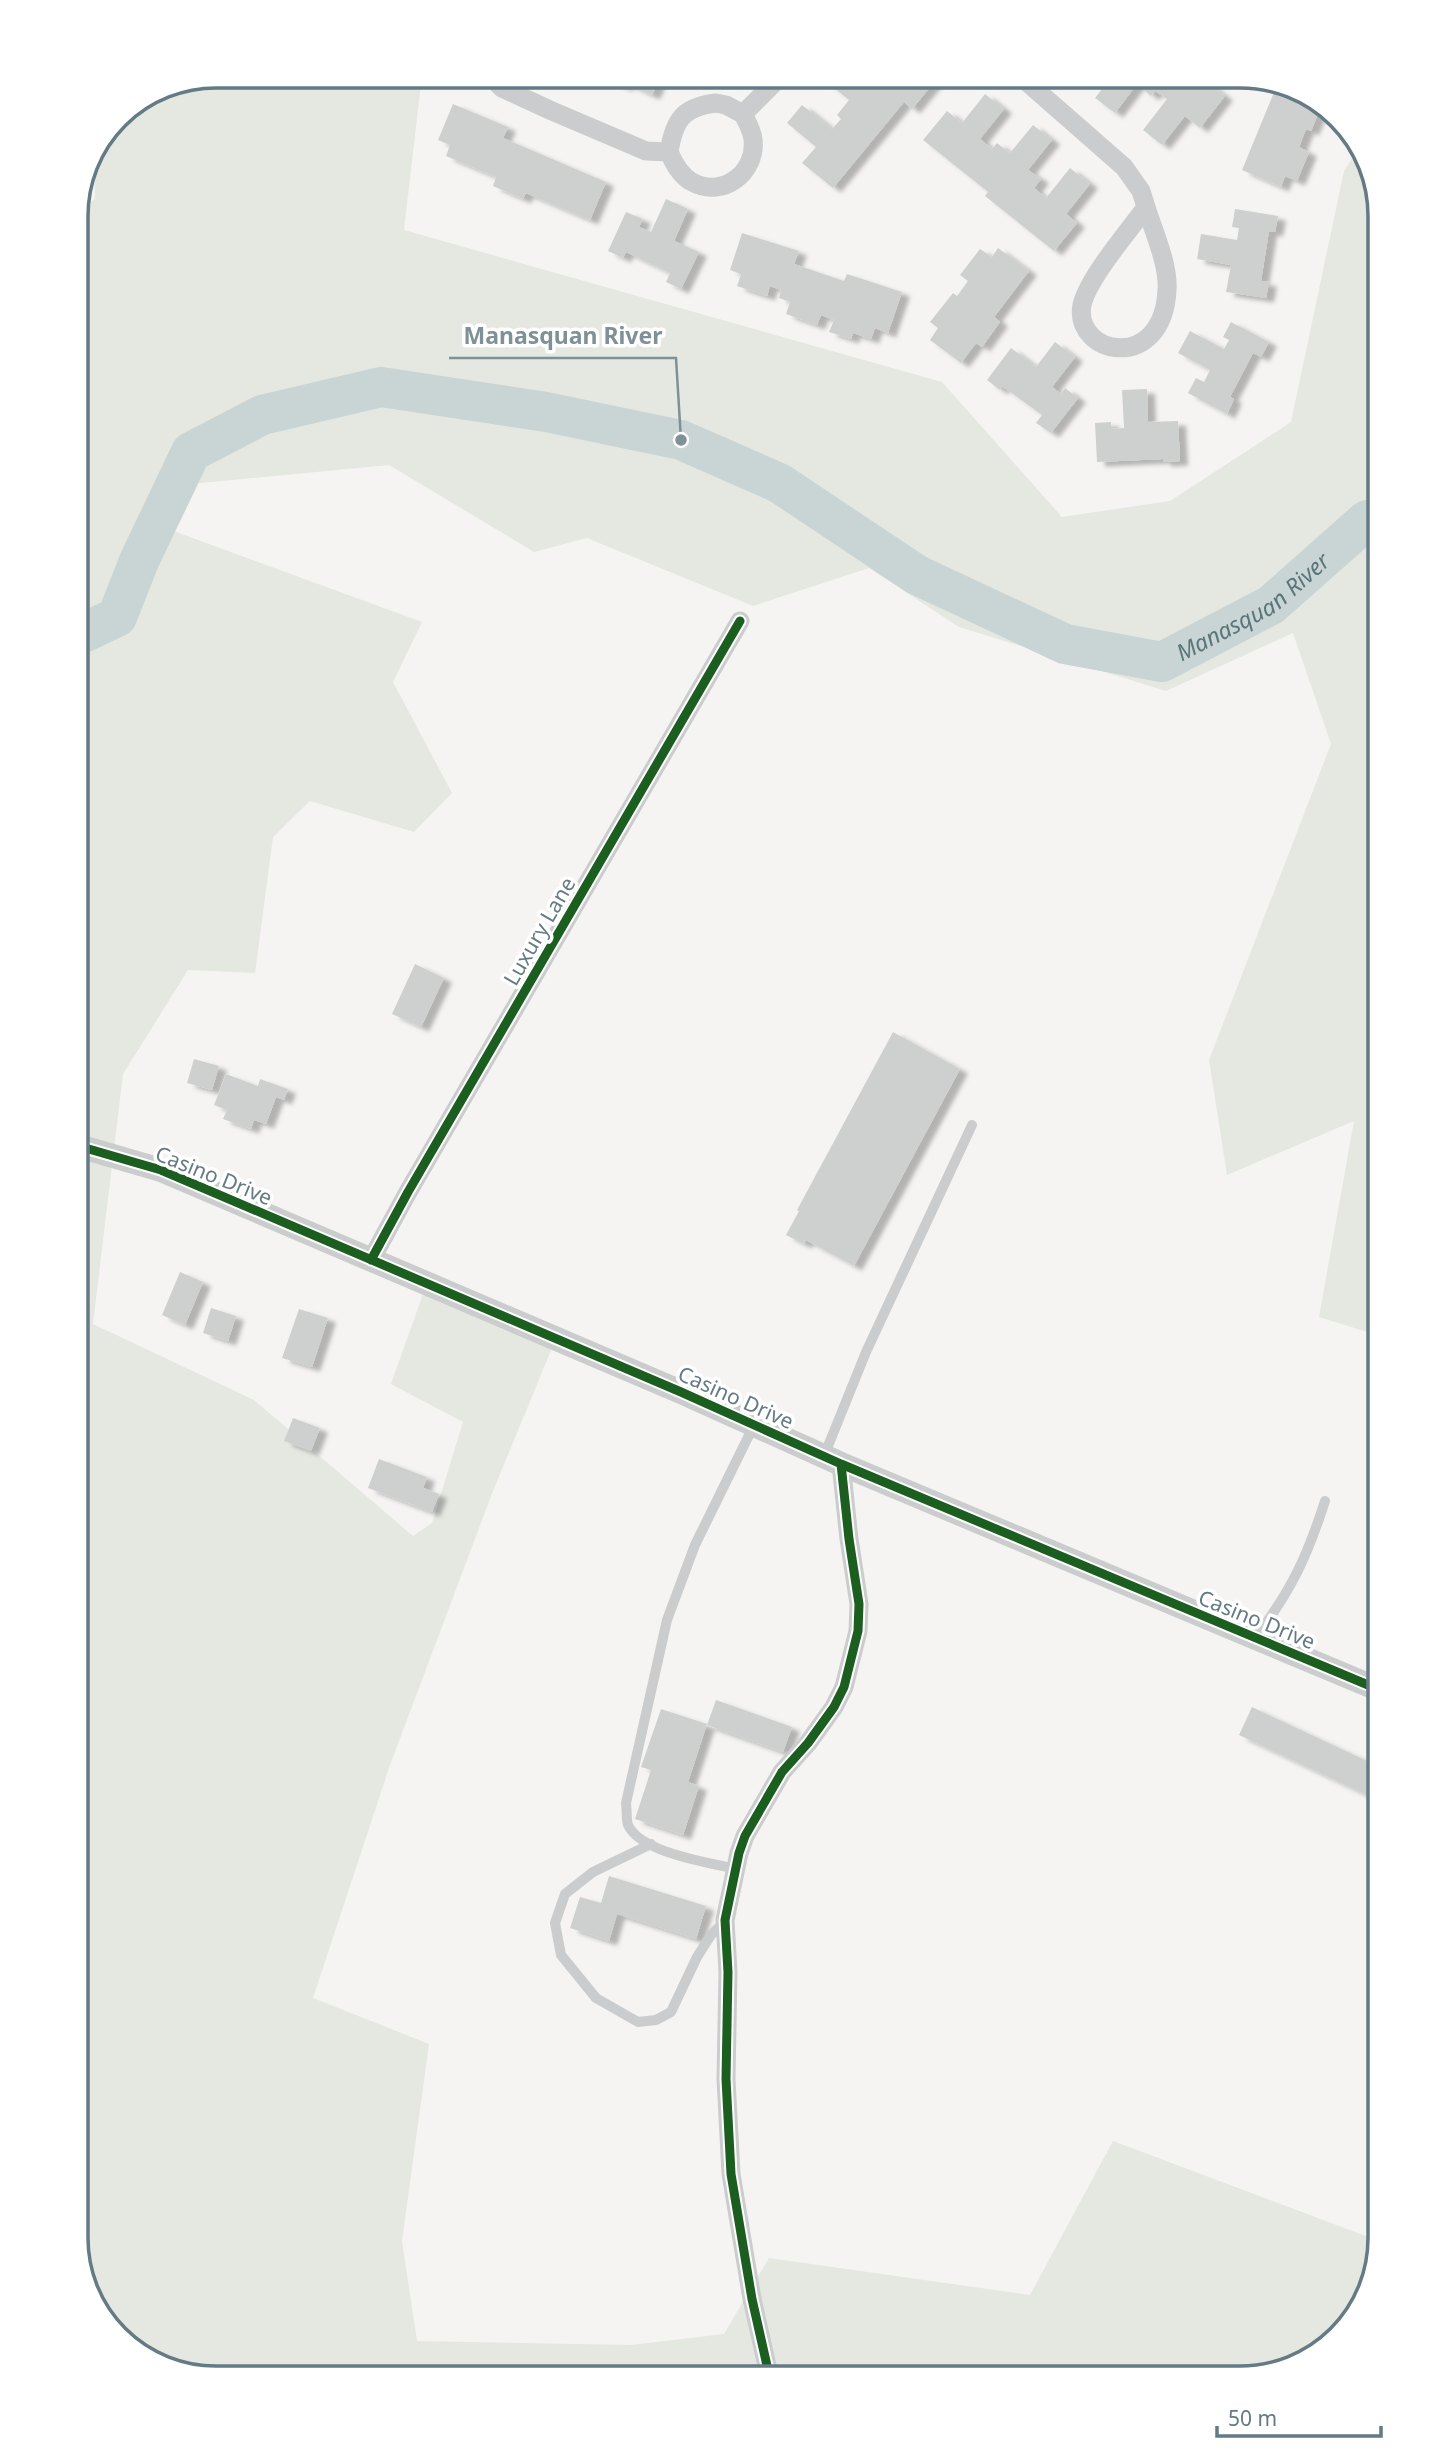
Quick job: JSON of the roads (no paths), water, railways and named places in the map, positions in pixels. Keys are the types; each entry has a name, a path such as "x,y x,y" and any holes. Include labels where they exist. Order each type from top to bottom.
{"street":[{"path":"502,88 646,151 669,152"},
{"path":"743,114 769,88"},
{"path":"1035,88 1124,167 1141,191 1146,207 1164,267 1168,289 1162,316 1148,340 1133,348 1117,349 1093,338 1087,332 1082,319 1082,305 1089,287 1146,207"},
{"path":"716,103 743,114 753,136 754,152 742,175 729,184 715,188 693,183 684,176 669,152 673,130 678,121 688,111 701,105 716,103"},
{"name":"Luxury Lane","path":"371,1260 740,621"},
{"name":"Casino Drive","path":"88,1149 162,1170 832,1460 1368,1685"},
{"path":"767,2366 752,2299 731,2174 726,2079 728,1972 725,1920 745,1836 782,1772 808,1743 834,1707 844,1687 858,1631 859,1604 849,1539 832,1460"}],"lane":[{"path":"832,1460 866,1352 972,1125"},
{"path":"735,1869 667,1851 642,1841 628,1825 626,1802 667,1620 695,1545 754,1424"},
{"path":"1256,1637 1280,1605 1299,1572 1325,1501"},
{"path":"651,1844 593,1872 565,1894 555,1923 561,1955 596,1998 638,2022 656,2020 671,2012 697,1957 711,1935 725,1920"}],"waterway":[{"name":"Manasquan River","path":"88,631 117,617 139,561 191,452 262,415 381,387 546,412 681,440 779,483 917,575 1065,644 1162,662 1271,605 1368,520"}],"place":[{"name":"Manasquan River","path":"681,440"}]}
